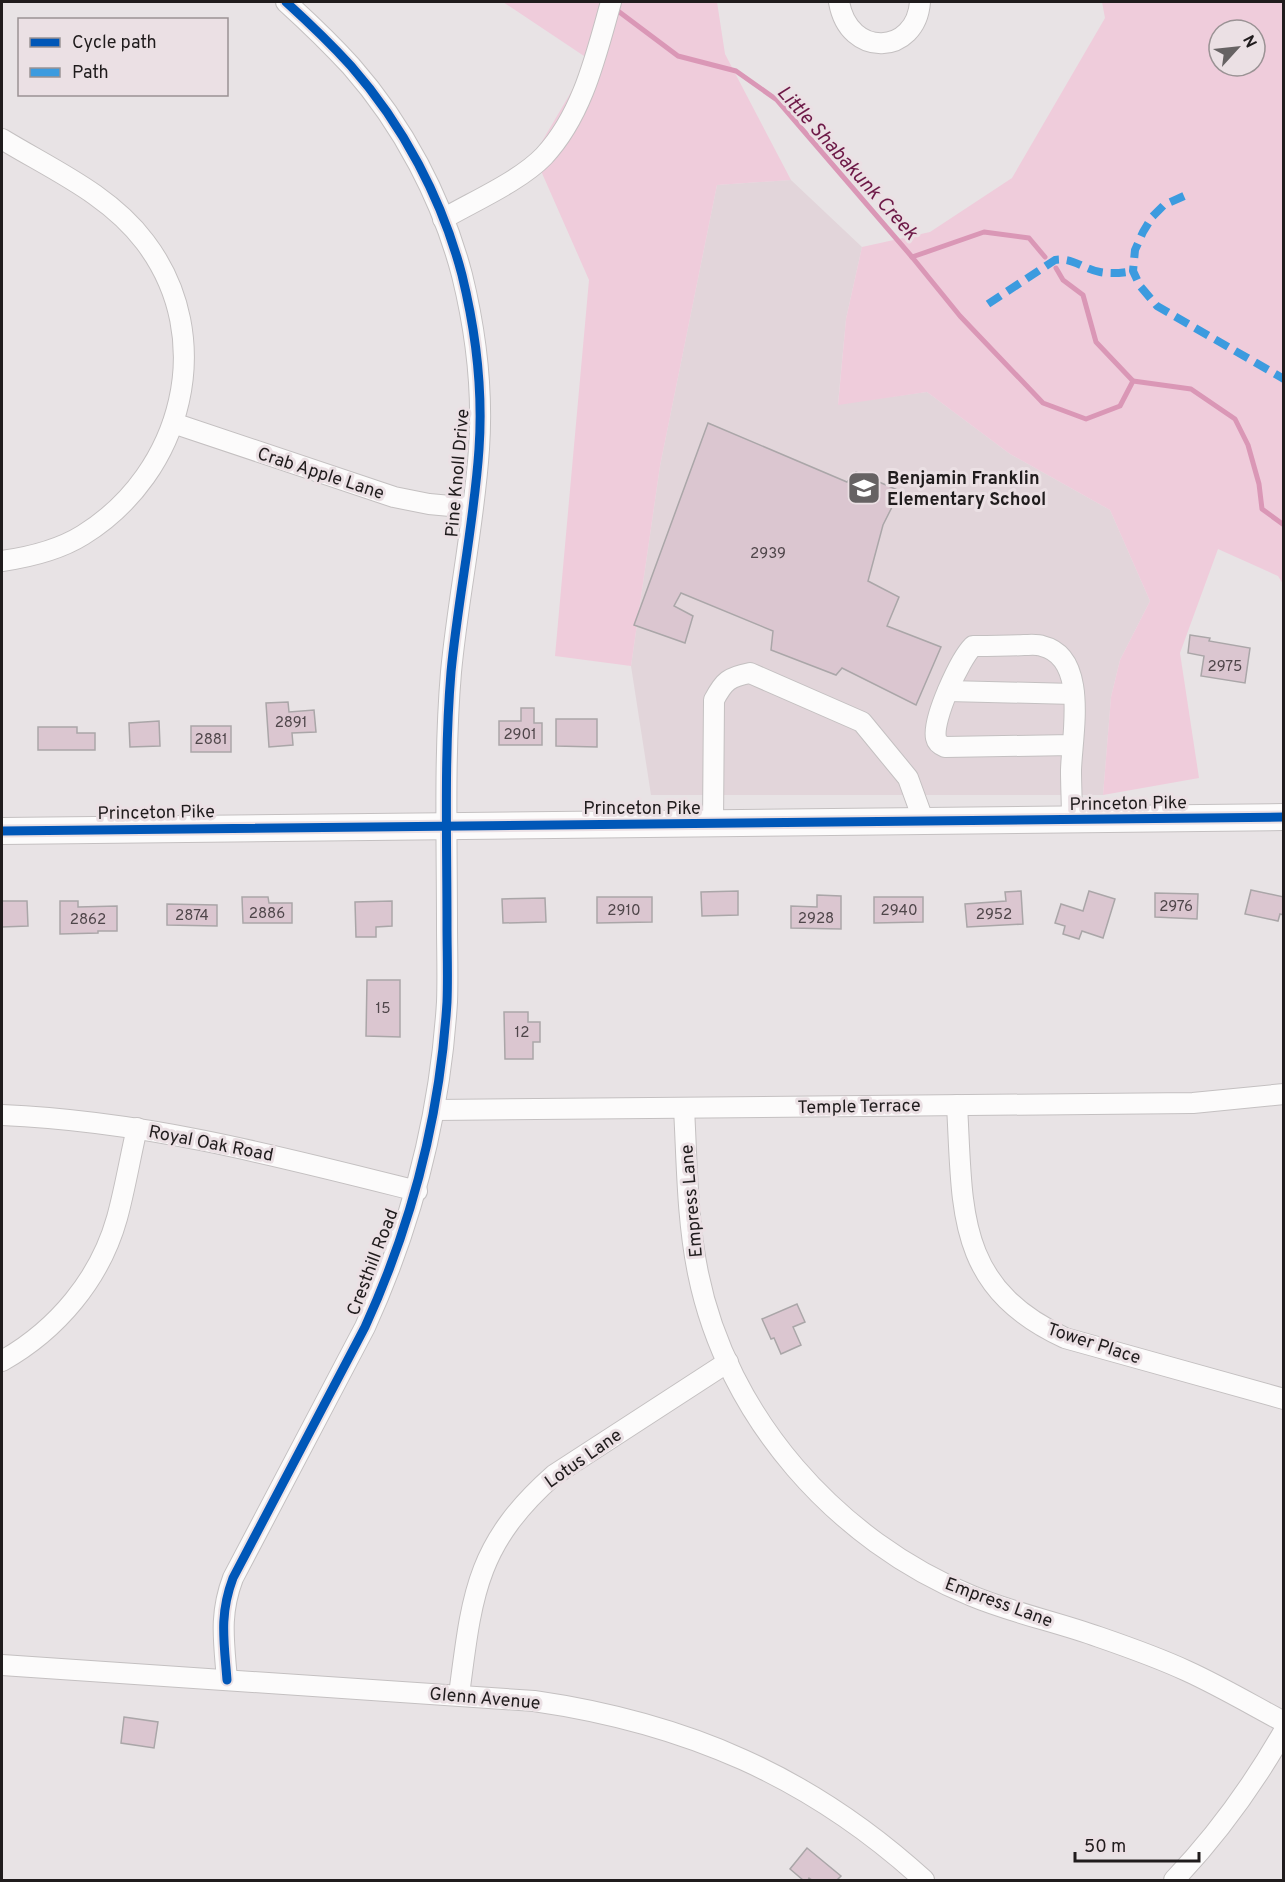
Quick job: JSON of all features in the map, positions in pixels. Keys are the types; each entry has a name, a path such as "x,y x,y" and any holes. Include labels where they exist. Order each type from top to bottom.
{"main road":[{"name":"Princeton Pike","path":"2,831 1284,818"}],"street":[{"name":"Pine Knoll Drive","path":"286,2 353,68 407,144 443,219 461,273 472,319 480,402 479,449 451,673 447,825"},
{"path":"839,2 841,15 847,27 867,41 880,43 894,40 914,25 920,2"},
{"path":"443,219 523,173 554,143 573,115 585,88 608,10"},
{"path":"2,139 107,202 128,221 146,243 172,293 180,320 183,351 183,379 174,423 146,477 128,499 108,518 81,536 53,549 2,561"},
{"name":"Crab Apple Lane","path":"174,423 394,497 429,504 472,508"},
{"path":"1072,745 945,747 939,745 936,739 936,724 965,653 973,646 1042,645 1055,651 1066,663 1071,674 1074,694 1072,820"},
{"path":"713,824 714,700 722,685 734,676 750,673 862,722 908,778 924,822"},
{"path":"948,691 1074,694"},
{"name":"Cresthill Road","path":"227,1680 222,1618 225,1598 233,1578 365,1327 390,1268 417,1191 435,1110 447,999 447,825"},
{"name":"Temple Terrace","path":"435,1110 1193,1103 1284,1094"},
{"name":"Tower Place","path":"957,1105 963,1209 969,1234 979,1260 992,1281 1022,1313 1065,1338 1284,1399"},
{"name":"Empress Lane","path":"684,1108 692,1240 698,1275 712,1322 728,1362 769,1435 799,1473 832,1507 902,1560 936,1580 973,1596 1100,1637 1187,1671 1284,1722"},
{"name":"Royal Oak Road","path":"2,1115 137,1128 255,1150 417,1191"},
{"path":"2,1361 31,1342 57,1320 94,1271 117,1218 137,1128"},
{"name":"Lotus Lane","path":"459,1695 472,1602 481,1572 511,1519 554,1475 728,1362"},
{"name":"Glenn Avenue","path":"2,1665 534,1701 581,1707 638,1720 738,1756 822,1801 870,1835 924,1881"},
{"path":"1174,1881 1199,1854 1241,1799 1284,1731"}],"shaded area":[{"path":"503,2 717,2 725,54 791,180 717,185 660,466 631,666 555,656 589,280 534,155 590,60"},
{"path":"1102,2 1284,2 1283,584 1278,576 1218,549 1180,653 1199,778 1103,795 1111,697 1120,660 1150,601 1110,510 1010,454 927,392 838,405 846,319 862,247 930,232 1012,178 1105,18"},
{"name":"Benjamin Franklin Elementary School","path":"791,180 862,247 846,319 838,404 927,392 1010,454 1110,510 1150,601 1120,660 1111,697 1103,795 651,795 631,666 660,466 717,185"}],"building":[{"name":"Benjamin Franklin Elementary School","path":"708,423 847,482 856,472 900,491 883,525 868,581 899,597 887,626 941,647 916,705 842,668 836,675 771,650 773,631 681,593 674,606 693,616 685,643 634,625"},
{"path":"1190,635 1210,638 1209,641 1250,648 1245,683 1201,676 1204,656 1188,653"},
{"path":"288,702 289,712 314,710 316,732 292,733 293,745 269,747 266,703"},
{"path":"521,708 534,708 534,723 542,723 542,745 499,745 499,721 521,721"},
{"path":"556,719 597,719 597,747 556,746"},
{"path":"159,721 160,746 130,747 129,723"},
{"path":"191,726 231,726 231,752 191,752"},
{"path":"38,727 77,727 77,733 95,733 95,750 38,750"},
{"path":"1251,890 1284,897 1284,915 1280,914 1278,921 1245,914"},
{"path":"738,891 738,915 702,916 701,892"},
{"path":"1021,891 1023,924 967,927 965,904 1006,901 1005,892"},
{"path":"1089,891 1115,899 1103,938 1082,931 1079,939 1063,934 1065,926 1055,923 1061,904 1083,911"},
{"path":"1155,893 1198,894 1197,919 1155,917"},
{"path":"817,895 841,896 841,929 791,928 791,906 817,907"},
{"path":"242,897 268,897 269,903 292,903 292,923 243,923"},
{"path":"597,897 652,897 652,922 597,923"},
{"path":"874,897 923,897 923,922 874,923"},
{"path":"545,898 546,922 503,923 502,899"},
{"path":"2,901 27,901 28,926 2,927"},
{"path":"60,901 78,901 78,907 117,906 117,931 60,934"},
{"path":"392,901 392,926 376,927 376,937 356,937 355,902"},
{"path":"167,904 217,905 217,926 167,925"},
{"path":"367,980 400,980 400,1037 366,1036"},
{"path":"504,1012 528,1012 528,1022 540,1022 540,1042 533,1042 533,1059 505,1059"},
{"path":"797,1304 805,1322 793,1327 801,1345 781,1354 762,1319"},
{"path":"124,1717 158,1722 154,1748 121,1743"},
{"path":"807,1848 841,1876 837,1880 809,1878 803,1880 790,1869"}],"waterway":[{"name":"Little Shabakunk Creek","path":"614,8 678,56 736,71 777,100 912,257 984,232 1029,238 1045,257"},
{"name":"Little Shabakunk Creek","path":"912,257 960,316 1043,403 1086,419 1120,406 1133,381 1191,389 1235,419 1248,445 1259,484 1262,509 1284,525"},
{"name":"Little Shabakunk Creek","path":"1056,268 1063,280 1083,295 1096,342 1133,381"}],"marked path":[{"path":"1184,196 1164,205 1152,217 1143,232 1135,250 1133,271 1140,286 1157,306 1284,379"},
{"path":"988,304 1055,260 1067,260 1104,273 1133,271"}],"cycle path":[{"path":"227,1680 224,1616 233,1578 365,1327 397,1249 421,1169 430,1128 438,1086 447,1002 446,830 451,672 473,505 480,427 475,340 467,296 454,247 432,191 404,138 370,89 335,49 286,2"},
{"path":"2,831 1284,817"}],"place":[{"name":"Benjamin Franklin Elementary School","path":"864,488"}]}
